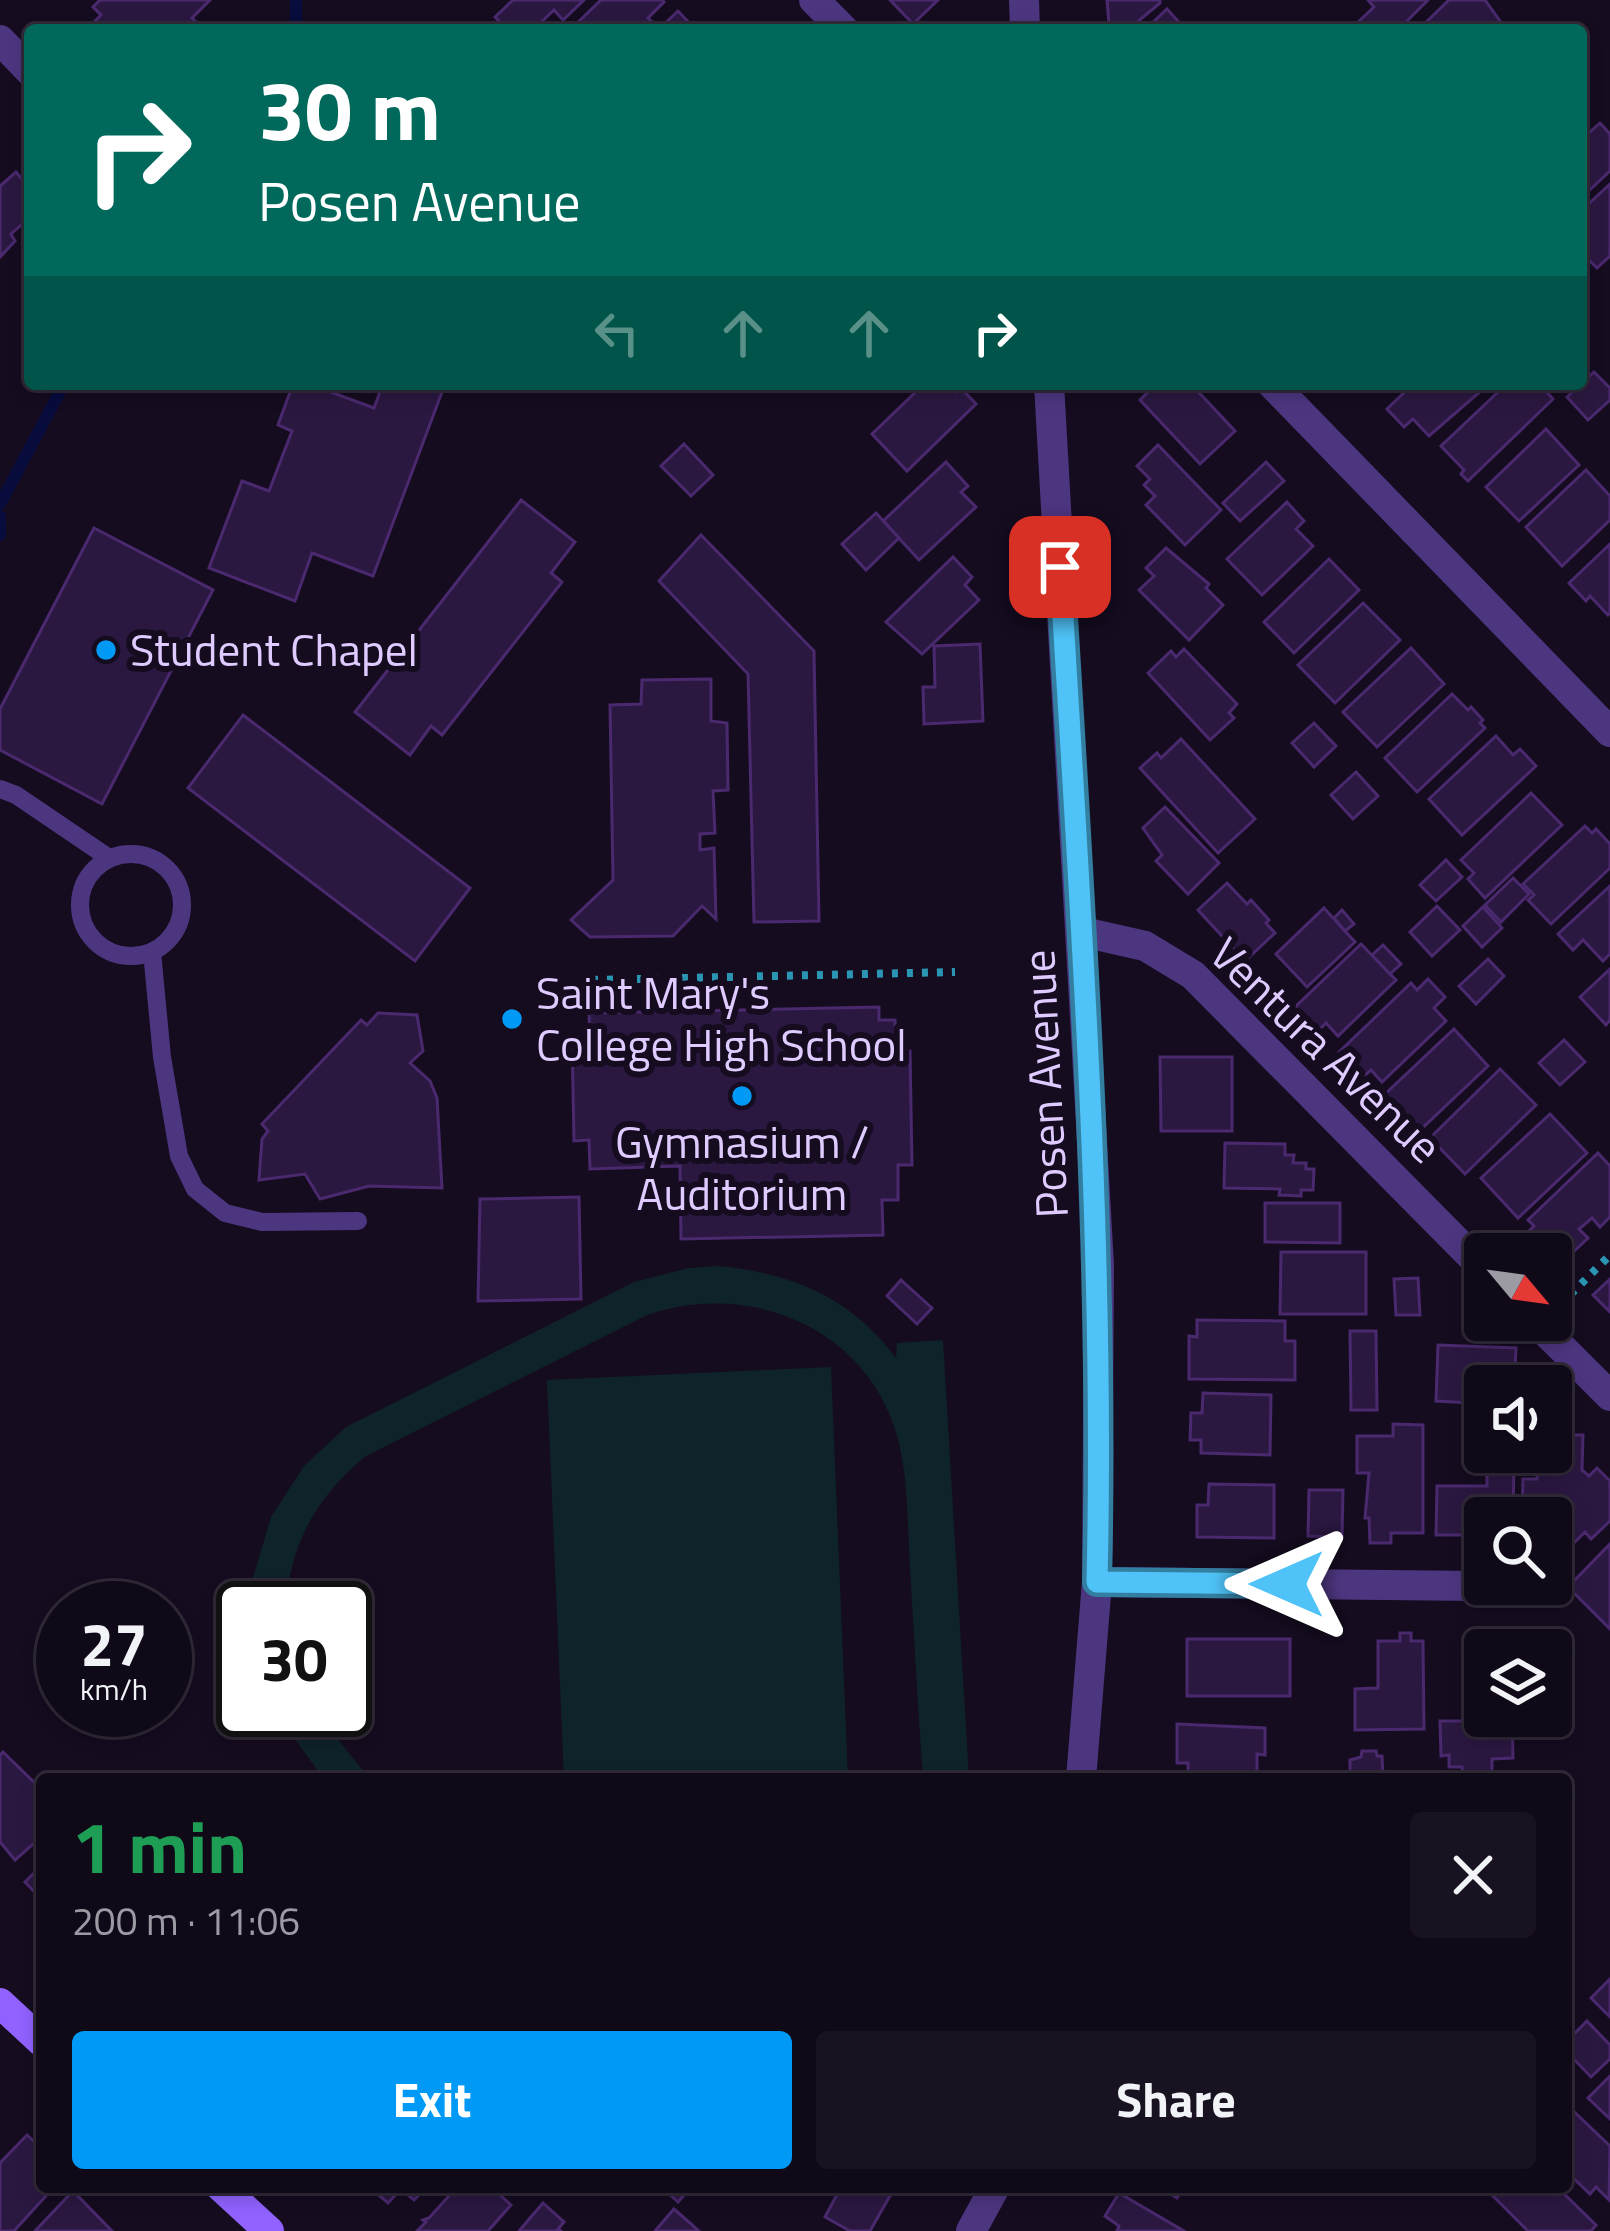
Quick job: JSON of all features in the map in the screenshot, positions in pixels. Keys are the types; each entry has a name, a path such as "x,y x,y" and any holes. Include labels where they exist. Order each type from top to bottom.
{"main road":[{"path":"0,2003 36,2036"},
{"path":"228,2193 269,2231"}],"street":[{"path":"814,0 838,24"},
{"path":"0,40 24,65"},
{"name":"Posen Avenue","path":"1049,390 1099,1264 1097,1582 1081,1773"},
{"path":"1278,390 1610,732"},
{"name":"Ventura Avenue","path":"1082,932 1145,946 1192,975 1464,1249"},
{"path":"1555,1341 1610,1396"},
{"path":"1097,1582 1464,1586"},
{"path":"971,2231 992,2193"}],"lane":[{"path":"0,789 109,859"},
{"path":"124,854 156,860 178,883 182,899 176,931 152,952 117,955 89,935 81,919 84,884 109,859 124,854"},
{"path":"152,952 162,1057 179,1156 195,1190 225,1213 262,1222 358,1221"}],"path":[{"path":"592,980 955,972"},
{"path":"1572,1293 1610,1255"}],"shaded area":[{"path":"689,1268 745,1269 795,1282 839,1304 896,1358 897,1343 943,1340 969,1773 923,1773 907,1497 895,1429 879,1393 856,1362 828,1338 760,1308 685,1306 647,1315 366,1456 320,1505 300,1543 289,1581 253,1581 271,1517 304,1466 346,1427 634,1282"},
{"path":"831,1367 848,1773 564,1773 547,1380"},
{"path":"294,1737 336,1737 365,1773 320,1773"}],"building":[{"path":"100,0 210,0 192,18 194,24 92,24 101,15 93,7"},
{"path":"513,0 584,0 563,20 554,10 539,24 502,24 495,17"},
{"path":"601,0 664,2 648,18 650,24 576,24"},
{"path":"890,0 938,0 913,24"},
{"path":"1107,0 1160,0 1135,24 1109,24"},
{"path":"1368,0 1428,0 1404,24 1356,24 1374,7"},
{"path":"1449,0 1485,0 1500,21 1497,24 1424,24"},
{"path":"1167,9 1181,24 1151,24"},
{"path":"678,11 690,24 664,24"},
{"path":"1600,123 1610,134 1610,171 1587,192 1587,135"},
{"path":"16,172 24,182 24,222 11,234 15,241 0,257 0,186"},
{"path":"1610,184 1610,256 1597,268 1587,258 1587,205"},
{"path":"1594,372 1610,388 1610,400 1588,420 1567,397 1575,390 1587,390 1587,378"},
{"path":"291,390 325,390 374,408 381,390 443,390 373,576 312,553 295,601 209,568 242,481 269,491 292,431 278,425"},
{"path":"918,390 963,390 976,404 907,471 872,434"},
{"path":"1150,390 1197,390 1235,431 1200,464 1140,400"},
{"path":"1407,390 1482,390 1429,436 1413,419 1404,427 1387,409"},
{"path":"1545,390 1553,399 1468,481 1441,446 1498,392"},
{"path":"1546,429 1579,465 1519,521 1486,487"},
{"path":"684,444 713,475 691,496 661,466"},
{"path":"1158,445 1221,510 1185,545 1146,505 1155,496 1144,485 1150,479 1137,466"},
{"path":"946,462 968,486 961,492 976,507 919,560 883,521"},
{"path":"1266,462 1284,481 1240,521 1223,503"},
{"path":"1586,470 1610,496 1610,520 1562,566 1526,527"},
{"path":"521,500 575,542 551,573 562,582 442,735 431,726 410,755 355,712"},
{"path":"1287,502 1304,521 1296,529 1313,546 1262,595 1227,559"},
{"path":"876,513 899,538 866,570 842,544"},
{"name":"Student Chapel","path":"94,528 213,590 102,804 0,750 0,709"},
{"path":"701,535 814,651 819,921 754,922 748,674 659,581"},
{"path":"1610,544 1610,613 1608,615 1569,583"},
{"path":"1166,548 1209,584 1206,588 1223,605 1189,640 1139,590 1154,576 1146,568"},
{"path":"953,557 972,577 965,585 979,600 922,654 886,622"},
{"path":"1329,559 1359,590 1294,653 1264,622"},
{"path":"1363,603 1400,640 1335,703 1298,665"},
{"path":"980,644 983,721 924,724 923,687 935,687 934,646"},
{"path":"1411,648 1444,684 1377,747 1343,712"},
{"path":"1184,649 1237,704 1229,713 1234,718 1210,740 1148,673 1171,651 1176,657"},
{"path":"711,679 711,721 727,723 728,790 713,791 715,833 700,834 700,850 714,848 716,919 702,906 673,936 590,937 571,920 613,880 610,705 641,704 642,680"},
{"path":"1452,694 1468,710 1471,707 1485,728 1417,792 1385,758"},
{"path":"243,715 470,888 415,961 188,788"},
{"path":"1314,723 1336,746 1314,767 1292,743"},
{"path":"1496,736 1513,755 1520,749 1536,766 1462,835 1429,799"},
{"path":"1181,739 1255,819 1218,853 1140,768 1157,753 1161,758"},
{"path":"1356,772 1378,796 1353,819 1331,795"},
{"path":"1531,793 1562,825 1485,898 1468,879 1474,873 1461,860"},
{"path":"1165,807 1219,863 1188,894 1156,861 1162,855 1143,828"},
{"path":"1585,826 1592,833 1596,829 1610,844 1610,868 1551,924 1528,900 1534,895 1523,884"},
{"path":"1446,860 1462,877 1436,901 1420,885"},
{"path":"1513,878 1529,894 1501,922 1485,905"},
{"path":"1227,883 1247,904 1251,900 1275,933 1245,961 1198,910"},
{"path":"1610,886 1610,954 1603,961 1583,940 1573,950 1558,934"},
{"path":"1437,906 1460,930 1432,956 1410,932"},
{"path":"1483,907 1502,928 1482,947 1463,926"},
{"path":"1324,908 1355,942 1307,987 1276,954"},
{"path":"1342,910 1354,924 1345,931 1334,918"},
{"path":"1361,944 1396,980 1338,1036 1326,1023 1318,1031 1295,1007"},
{"path":"1383,945 1401,964 1390,974 1372,955"},
{"path":"1488,959 1504,976 1476,1004 1459,986"},
{"path":"1610,969 1610,1020 1606,1025 1580,997"},
{"path":"1428,979 1445,997 1434,1008 1446,1021 1382,1082 1371,1070 1363,1077 1339,1052 1411,983 1417,990"},
{"name":"Gymnasium / Auditorium","path":"879,1007 879,1020 895,1020 896,1051 910,1051 912,1165 898,1165 898,1200 882,1200 883,1235 681,1239 680,1166 590,1169 589,1140 574,1141 572,1037 590,1037 589,1013"},
{"path":"378,1013 417,1015 423,1051 410,1063 430,1081 437,1098 442,1188 369,1186 320,1199 305,1174 259,1180 262,1139 268,1131 262,1124 361,1020 367,1025"},
{"path":"1454,1029 1488,1066 1417,1133 1383,1096"},
{"path":"1564,1040 1585,1062 1560,1085 1539,1063"},
{"path":"1160,1057 1232,1057 1232,1131 1161,1131"},
{"path":"1500,1069 1536,1105 1465,1174 1430,1138"},
{"path":"1550,1114 1587,1153 1518,1218 1481,1178"},
{"path":"1225,1143 1285,1144 1285,1155 1294,1155 1293,1163 1314,1169 1313,1190 1301,1190 1301,1196 1279,1195 1280,1189 1224,1188"},
{"path":"1598,1153 1610,1166 1610,1217 1600,1227 1592,1218 1579,1229 1588,1238 1572,1253 1572,1233 1529,1233 1534,1226 1528,1220"},
{"path":"579,1197 581,1299 478,1301 480,1199"},
{"path":"1265,1203 1340,1203 1340,1243 1265,1242"},
{"path":"1281,1252 1366,1252 1366,1314 1280,1314"},
{"path":"1418,1278 1420,1315 1396,1315 1394,1279"},
{"path":"1610,1279 1610,1312 1593,1295"},
{"path":"901,1280 932,1308 917,1324 887,1296"},
{"path":"1197,1320 1285,1321 1285,1341 1295,1341 1295,1380 1189,1379 1189,1336 1197,1337"},
{"path":"1350,1331 1376,1331 1377,1410 1351,1410"},
{"path":"1438,1345 1516,1348 1515,1365 1464,1365 1464,1403 1436,1401"},
{"path":"1203,1393 1271,1395 1270,1455 1201,1453 1201,1440 1190,1440 1191,1413 1202,1413"},
{"path":"1393,1424 1423,1425 1423,1533 1391,1533 1391,1543 1370,1543 1369,1518 1365,1518 1369,1473 1357,1473 1357,1436 1393,1436"},
{"path":"1572,1435 1583,1435 1582,1470 1589,1476 1597,1468 1610,1481 1610,1521 1591,1539 1585,1532 1572,1545 1572,1497 1522,1497 1523,1479 1537,1479 1537,1473 1572,1473"},
{"path":"1487,1473 1514,1473 1513,1497 1464,1497 1464,1535 1436,1535 1437,1486 1487,1486"},
{"path":"1209,1484 1274,1485 1274,1538 1197,1537 1197,1505 1208,1505"},
{"path":"1309,1490 1343,1490 1342,1537 1308,1536"},
{"path":"1610,1544 1610,1629 1572,1591 1572,1583"},
{"path":"1400,1633 1411,1633 1411,1641 1423,1641 1424,1729 1355,1730 1355,1689 1378,1688 1378,1641 1400,1641"},
{"path":"1187,1639 1290,1639 1290,1696 1187,1696"},
{"path":"1440,1721 1464,1721 1464,1737 1512,1737 1513,1758 1492,1759 1492,1773 1462,1773 1462,1767 1449,1767 1449,1755 1441,1756"},
{"path":"1177,1724 1265,1728 1265,1755 1257,1754 1257,1773 1188,1773 1188,1763 1177,1763"},
{"path":"1362,1751 1376,1751 1382,1756 1383,1773 1350,1773 1350,1760 1361,1757"},
{"path":"3,1752 36,1784 36,1841 15,1860 0,1842"},
{"path":"36,1871 36,1894 25,1882"},
{"path":"1610,1979 1610,2017 1591,1998"},
{"path":"1587,2021 1610,2045 1610,2059 1591,2077 1572,2057 1572,2036"},
{"path":"1610,2076 1610,2119 1588,2098"},
{"path":"1572,2110 1610,2146 1609,2200 1596,2187 1590,2194 1572,2177"},
{"path":"27,2135 36,2143 36,2193 49,2193 14,2231 0,2231 0,2163"},
{"path":"75,2193 112,2231 35,2231"},
{"path":"376,2193 397,2193 388,2203"},
{"path":"452,2193 498,2193 511,2205 488,2231 417,2231"},
{"path":"838,2193 892,2193 870,2231 850,2231 825,2217"},
{"path":"1119,2193 1184,2231 1117,2231 1119,2226 1105,2216"},
{"path":"1490,2193 1563,2193 1596,2225 1591,2231 1528,2231"},
{"path":"543,2203 564,2222 561,2231 519,2231"},
{"path":"674,2209 699,2231 655,2231"}],"waterway":[{"path":"296,0 296,24"},
{"path":"0,504 61,390"},
{"path":"0,516 0,535"}],"place":[{"name":"Student Chapel","path":"106,650"},
{"name":"Saint Mary's College High School","path":"512,1019"},
{"name":"Gymnasium / Auditorium","path":"742,1096"}],"route":[{"path":"1060,567 1099,1264 1097,1582 1287,1584"}]}
